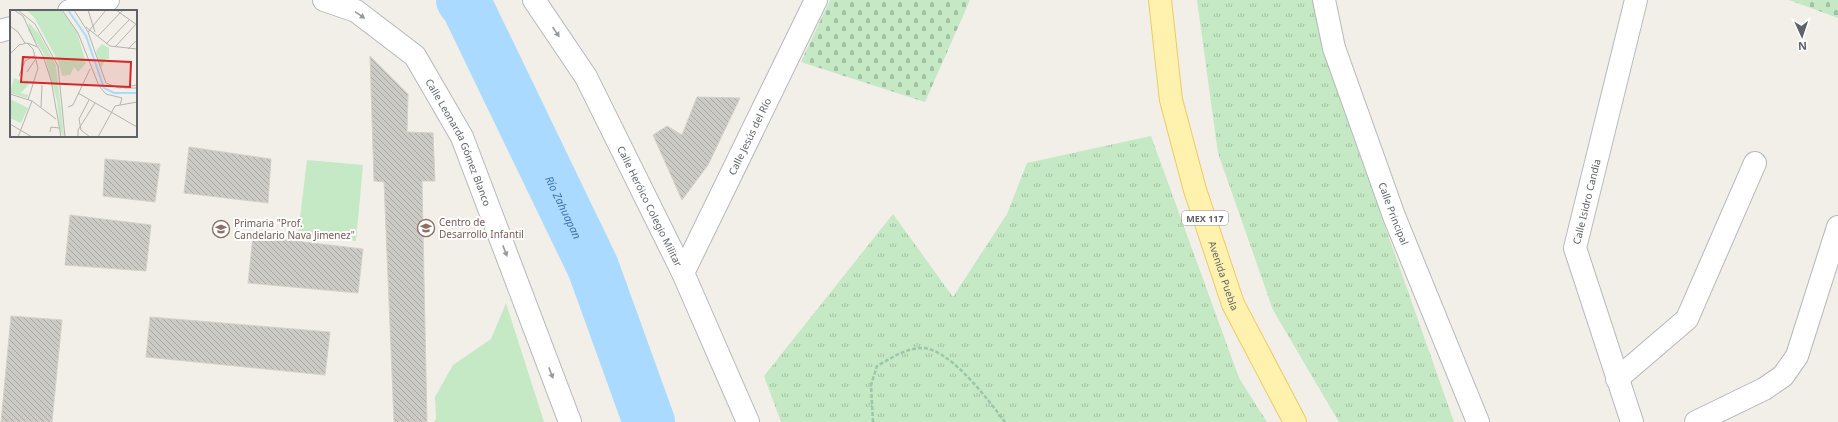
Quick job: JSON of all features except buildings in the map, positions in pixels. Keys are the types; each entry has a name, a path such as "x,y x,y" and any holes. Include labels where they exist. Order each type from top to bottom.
{"main road":[{"name":"Avenida Puebla","path":"1160,0 1171,100 1195,190 1233,304 1296,422"}],"street":[{"path":"73,10 108,0"},
{"name":"Calle Leonarda Gómez Blanco","path":"324,0 356,11 415,56 462,137 570,422"},
{"name":"Calle Heróico Colegio Militar","path":"534,0 586,76 683,273 748,422"},
{"name":"Calle Jesús del Río","path":"683,273 816,0"},
{"name":"Calle Principal","path":"1324,0 1334,48 1394,216 1478,422"},
{"name":"Calle Isidro Candia","path":"1632,422 1575,248 1636,0"},
{"path":"0,31 10,28"},
{"path":"1617,379 1687,319 1755,163"},
{"path":"1696,422 1764,389 1783,376 1797,356 1838,227"}],"path":[{"path":"873,422 871,385 877,366 897,354 921,348 939,353 971,379 1005,422"}],"green space":[{"path":"830,0 970,0 925,102 801,62"},
{"path":"1197,0 1313,0 1325,56 1454,422 1339,422 1273,310 1218,153"},
{"path":"1789,0 1838,0 1838,18"},
{"path":"1151,136 1239,378 1267,422 781,422 764,376 893,214 953,297 1007,214 1027,163"},
{"path":"307,160 363,165 356,241 298,235"},
{"path":"506,303 544,422 434,422 436,419 435,397 453,365 491,339"}],"waterway":[{"name":"Río Zahuapan","path":"462,0 467,6 593,267 649,422"}],"place":[{"name":"Centro de Desarrollo Infantil","path":"426,228"},
{"name":"Primaria \"Prof. Candelario Nava Jimenez\"","path":"221,229"}]}
